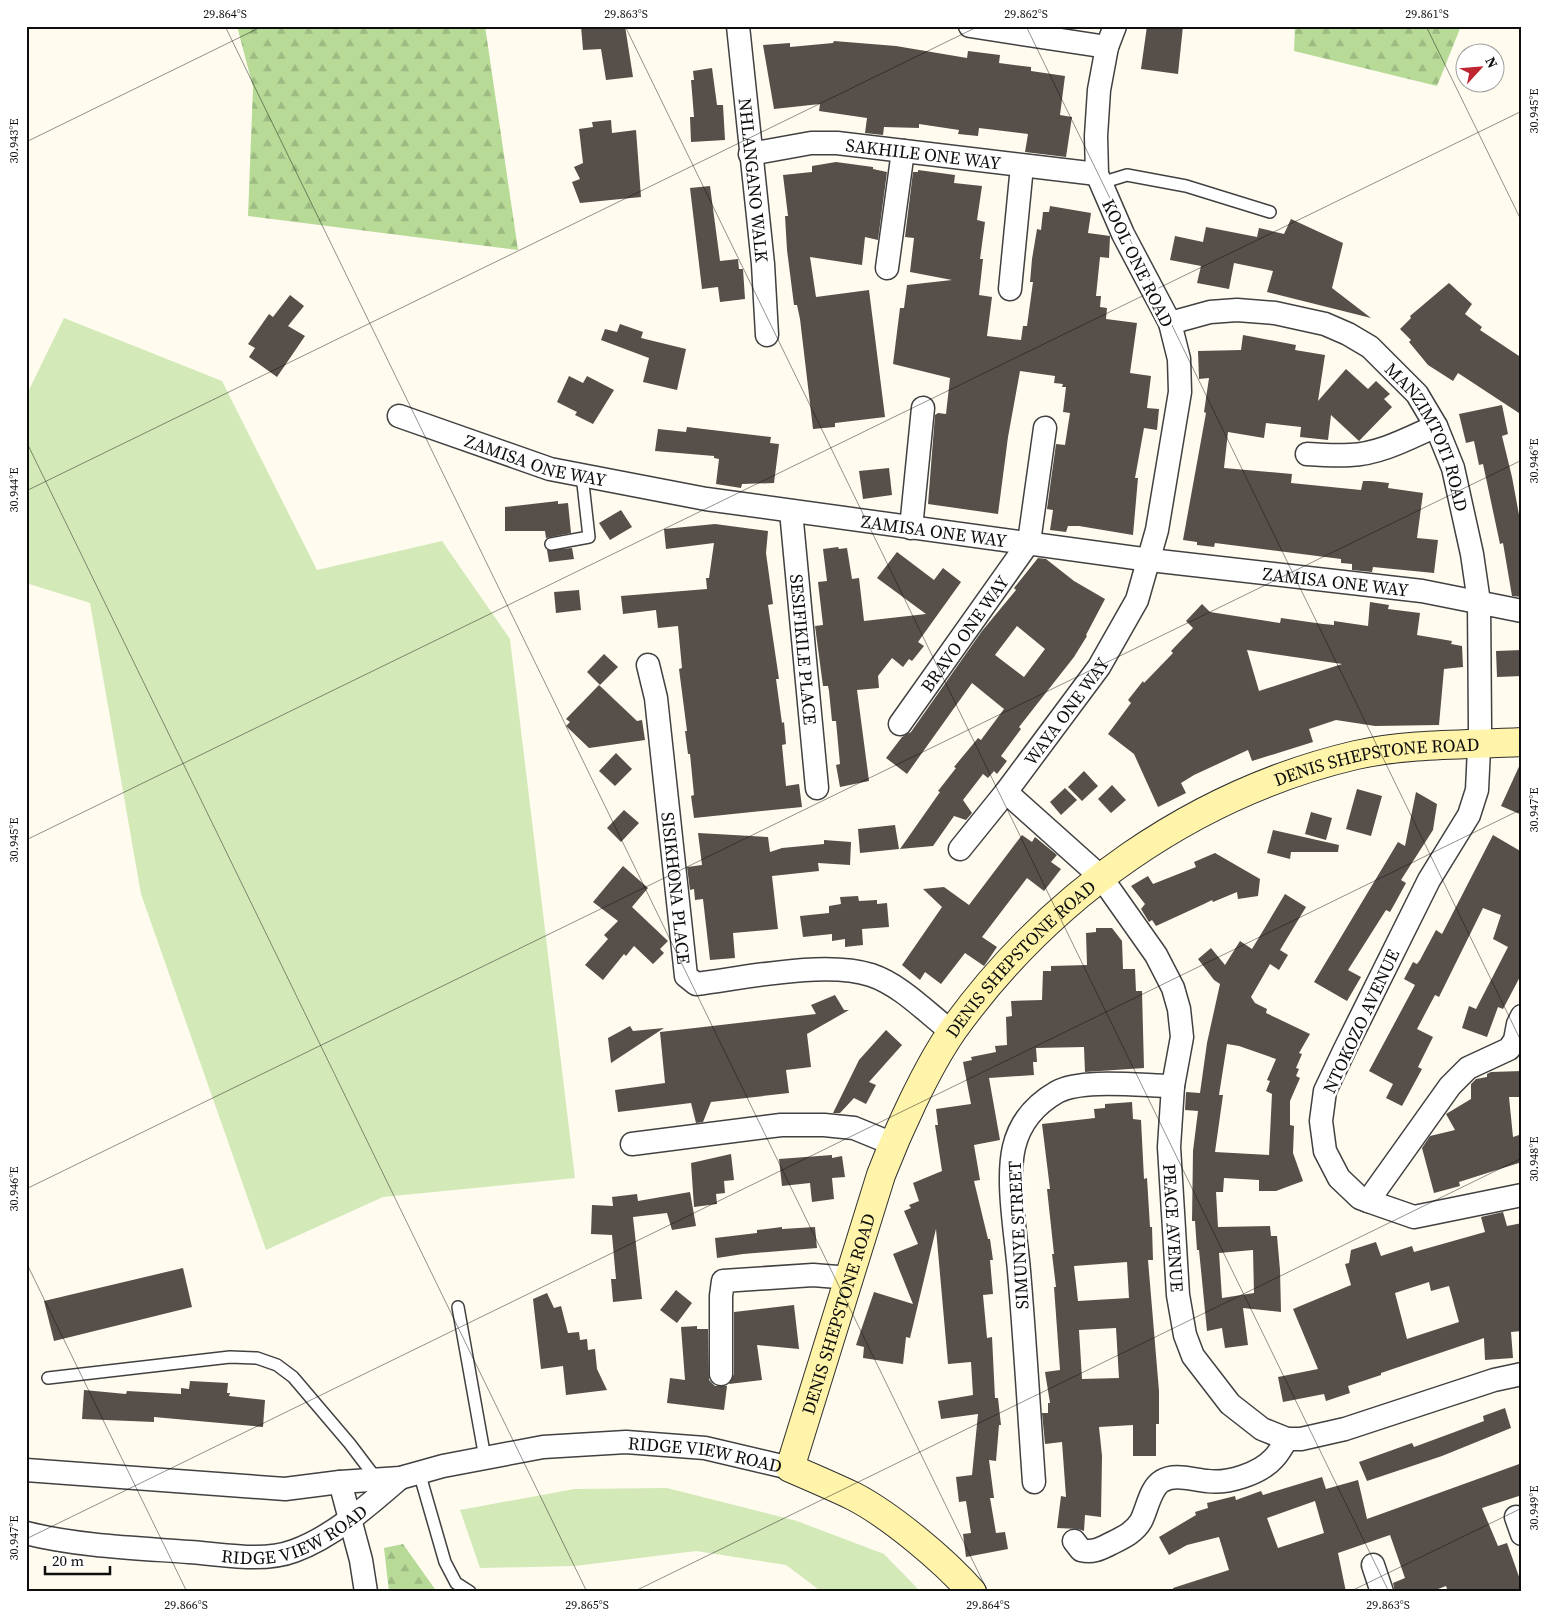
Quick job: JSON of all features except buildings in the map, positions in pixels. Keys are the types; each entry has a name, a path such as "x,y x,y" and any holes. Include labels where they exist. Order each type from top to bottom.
{"street":[{"name":"NHLANGANO WALK","path":"738,26 763,264 767,335"},
{"path":"970,26 1111,36"},
{"name":"KOOL ONE ROAD","path":"1111,36 1099,90 1096,136 1099,179 1123,234 1170,324 1178,359 1180,392 1150,560"},
{"name":"SAKHILE ONE WAY","path":"750,154 811,143 837,143 1022,166 1099,179"},
{"path":"887,268 903,151"},
{"path":"1010,289 1022,166"},
{"name":"MANZIMTOTI ROAD","path":"1170,324 1210,312 1237,310 1275,313 1325,324 1348,334 1370,347 1417,394 1436,426 1453,468 1472,554 1479,602 1480,744"},
{"path":"911,528 923,408"},
{"name":"ZAMISA ONE WAY","path":"399,416 550,469 706,499 1150,560 1422,591 1522,611"},
{"path":"1307,454 1351,455 1371,452 1398,443 1436,426"},
{"path":"1029,542 1045,428"},
{"name":"SESIFIKILE PLACE","path":"791,511 817,788"},
{"name":"BRAVO ONE WAY","path":"900,724 1029,542"},
{"name":"WAYA ONE WAY","path":"960,849 1006,792 1099,667 1137,600 1150,560"},
{"name":"SISIKHONA PLACE","path":"648,665 656,698 686,976 696,984 798,971 837,970 871,975 903,994 952,1032"},
{"name":"DENIS SHEPSTONE ROAD","path":"790,1468 881,1176 893,1144 952,1032 988,984 1032,937 1101,877 1141,848 1194,816 1269,782 1357,755 1430,744 1522,742"},
{"name":"NTOKOZO AVENUE","path":"1480,744 1477,790 1469,815 1429,880 1325,1091 1321,1121 1325,1151 1338,1178 1360,1198 1368,1201 1414,1217 1522,1195"},
{"name":"PEACE AVENUE","path":"1006,792 1101,877 1156,955 1173,988 1180,1009 1182,1037 1173,1086 1169,1147 1178,1295 1185,1335 1193,1356 1230,1404 1262,1428 1287,1439 1321,1436 1494,1380 1522,1374"},
{"path":"1368,1201 1450,1086 1468,1068 1509,1049 1522,1016"},
{"name":"SIMUNYE STREET","path":"1034,1482 1014,1211 1012,1166 1014,1146 1022,1126 1032,1111 1059,1091 1083,1084 1173,1086"},
{"path":"632,1144 781,1126 824,1125 854,1128 893,1144"},
{"path":"721,1374 720,1296 723,1281 813,1275 850,1278"},
{"path":"1074,1542 1081,1550 1094,1551 1102,1548 1134,1530 1141,1521 1158,1484 1163,1480 1180,1477 1224,1482 1255,1470 1274,1458 1287,1439"},
{"name":"RIDGE VIEW ROAD","path":"26,1470 285,1489 340,1482 395,1480 485,1458 543,1447 626,1442 705,1448 790,1468 855,1497 902,1529 956,1574 972,1592"},
{"name":"RIDGE VIEW ROAD","path":"26,1533 138,1548 274,1556 302,1547 350,1519 395,1480"},
{"path":"340,1482 366,1592"},
{"path":"1373,1566 1382,1592"}],"lane":[{"path":"1099,179 1127,175 1186,186 1270,212"},
{"path":"551,544 589,537 582,475"},
{"path":"458,1307 485,1458"},
{"path":"48,1378 230,1357 256,1358 277,1365 293,1377 350,1444 395,1480 456,1583 470,1592"}],"green space":[{"path":"237,26 485,26 518,250 248,216 253,87"},
{"path":"1295,26 1461,26 1437,86 1294,51"},
{"path":"64,318 222,381 317,570 442,541 510,639 575,1178 383,1197 266,1250 141,894 90,603 26,583 26,396"},
{"path":"667,1488 797,1521 884,1554 921,1592 822,1592 786,1565 696,1551 575,1566 480,1568 460,1510 574,1489"},
{"path":"403,1544 437,1592 389,1592 384,1548"}]}
